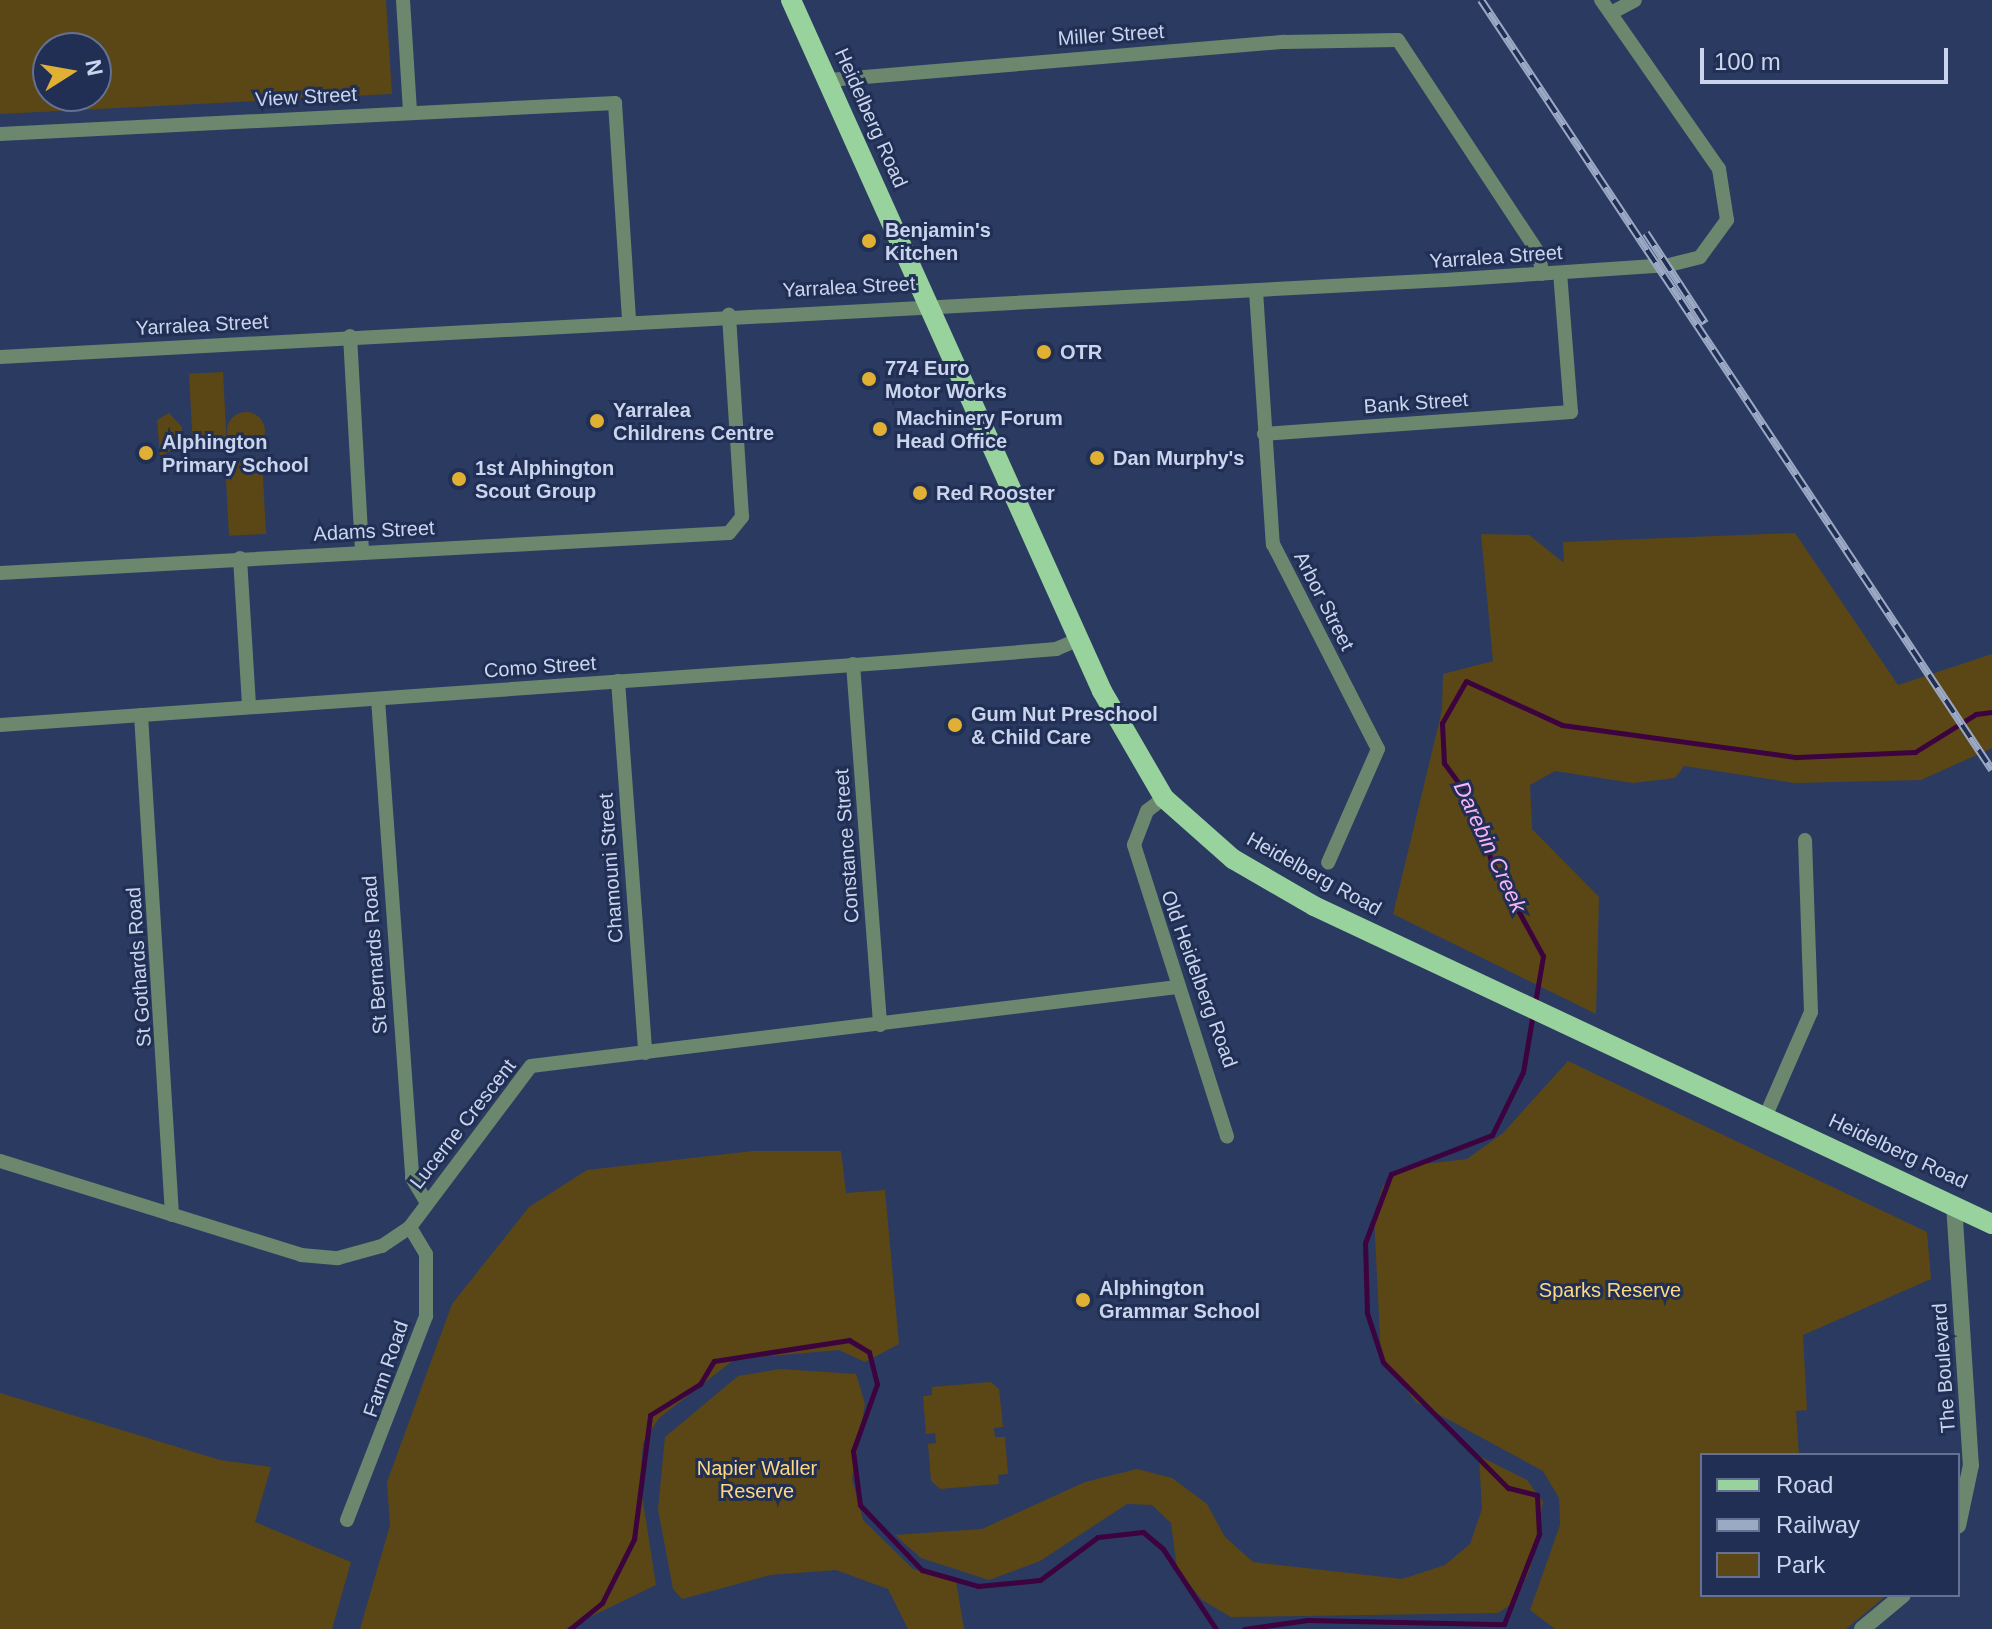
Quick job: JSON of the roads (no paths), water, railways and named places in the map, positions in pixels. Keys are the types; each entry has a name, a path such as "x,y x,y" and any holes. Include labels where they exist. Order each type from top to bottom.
{"main road":[{"name":"Heidelberg Road","path":"791,0 1128,744 1164,798 1233,859 1509,999 1766,1115 1992,1224"}],"street":[{"path":"403,0 410,112"},
{"path":"1601,0 1611,13 1635,0"},
{"name":"Yarralea Street","path":"0,357 927,303 1256,291 1560,273 1700,257 1727,220 1719,169 1611,13"},
{"name":"Miller Street","path":"829,80 1269,43 1398,40 1539,254 1542,274"},
{"name":"View Street","path":"0,134 615,103 629,319"},
{"name":"Bank Street","path":"1264,434 1571,412 1560,273"},
{"name":"Arbor Street","path":"1256,291 1273,544 1378,749 1328,863"},
{"name":"Adams Street","path":"0,573 729,533 742,517 729,314"},
{"path":"350,336 362,551"},
{"path":"240,558 249,706"},
{"name":"Como Street","path":"0,725 1056,649 1080,639"},
{"name":"Constance Street","path":"853,664 880,1025"},
{"name":"Chamouni Street","path":"618,681 645,1053"},
{"name":"St Bernards Road","path":"378,699 412,1178 427,1203"},
{"name":"St Gothards Road","path":"141,715 172,1215"},
{"name":"Old Heidelberg Road","path":"1164,798 1147,811 1134,845 1177,987 1187,995 1227,1137"},
{"path":"1766,1115 1811,1012 1805,840"},
{"name":"Lucerne Crescent","path":"0,1161 301,1255 338,1258 382,1246 410,1227 531,1066 1177,987"},
{"name":"The Boulevard","path":"1954,1204 1971,1465 1960,1517"},
{"name":"Farm Road","path":"347,1520 426,1316 426,1254 410,1227"},
{"path":"1862,1629 1901,1597"}],"waterway":[{"name":"Darebin Creek","path":"1535,1003 1543,956 1491,861 1477,808 1444,763 1442,723 1466,681 1562,725 1797,757 1915,752 1976,714 1992,712"},
{"name":"Darebin Creek","path":"1244,1629 1307,1620 1504,1624 1539,1534 1537,1495 1508,1488 1383,1362 1367,1313 1365,1243 1391,1174 1492,1135 1523,1072 1533,1013"},
{"name":"Darebin Creek","path":"570,1629 602,1603 634,1539 650,1415 700,1384 714,1361 849,1340 869,1352 877,1384 853,1451 860,1505 922,1570 978,1586 1040,1580 1098,1537 1143,1532 1163,1549 1216,1629"}],"railway":[{"path":"1481,0 1992,770"},
{"path":"1646,233 1705,323"}],"place":[{"name":"Benjamin's Kitchen","path":"869,241"},
{"name":"OTR","path":"1044,352"},
{"name":"774 Euro Motor Works","path":"869,379"},
{"name":"Yarralea Childrens Centre","path":"597,421"},
{"name":"Machinery Forum Head Office","path":"880,429"},
{"name":"Alphington Primary School","path":"146,453"},
{"name":"Dan Murphy's","path":"1097,458"},
{"name":"1st Alphington Scout Group","path":"459,479"},
{"name":"Red Rooster","path":"920,493"},
{"name":"Gum Nut Preschool & Child Care","path":"955,725"},
{"name":"Alphington Grammar School","path":"1083,1300"}],"park label":[{"name":"Sparks Reserve","path":"1610,1290"},
{"name":"Napier Waller Reserve","path":"757,1480"}]}
